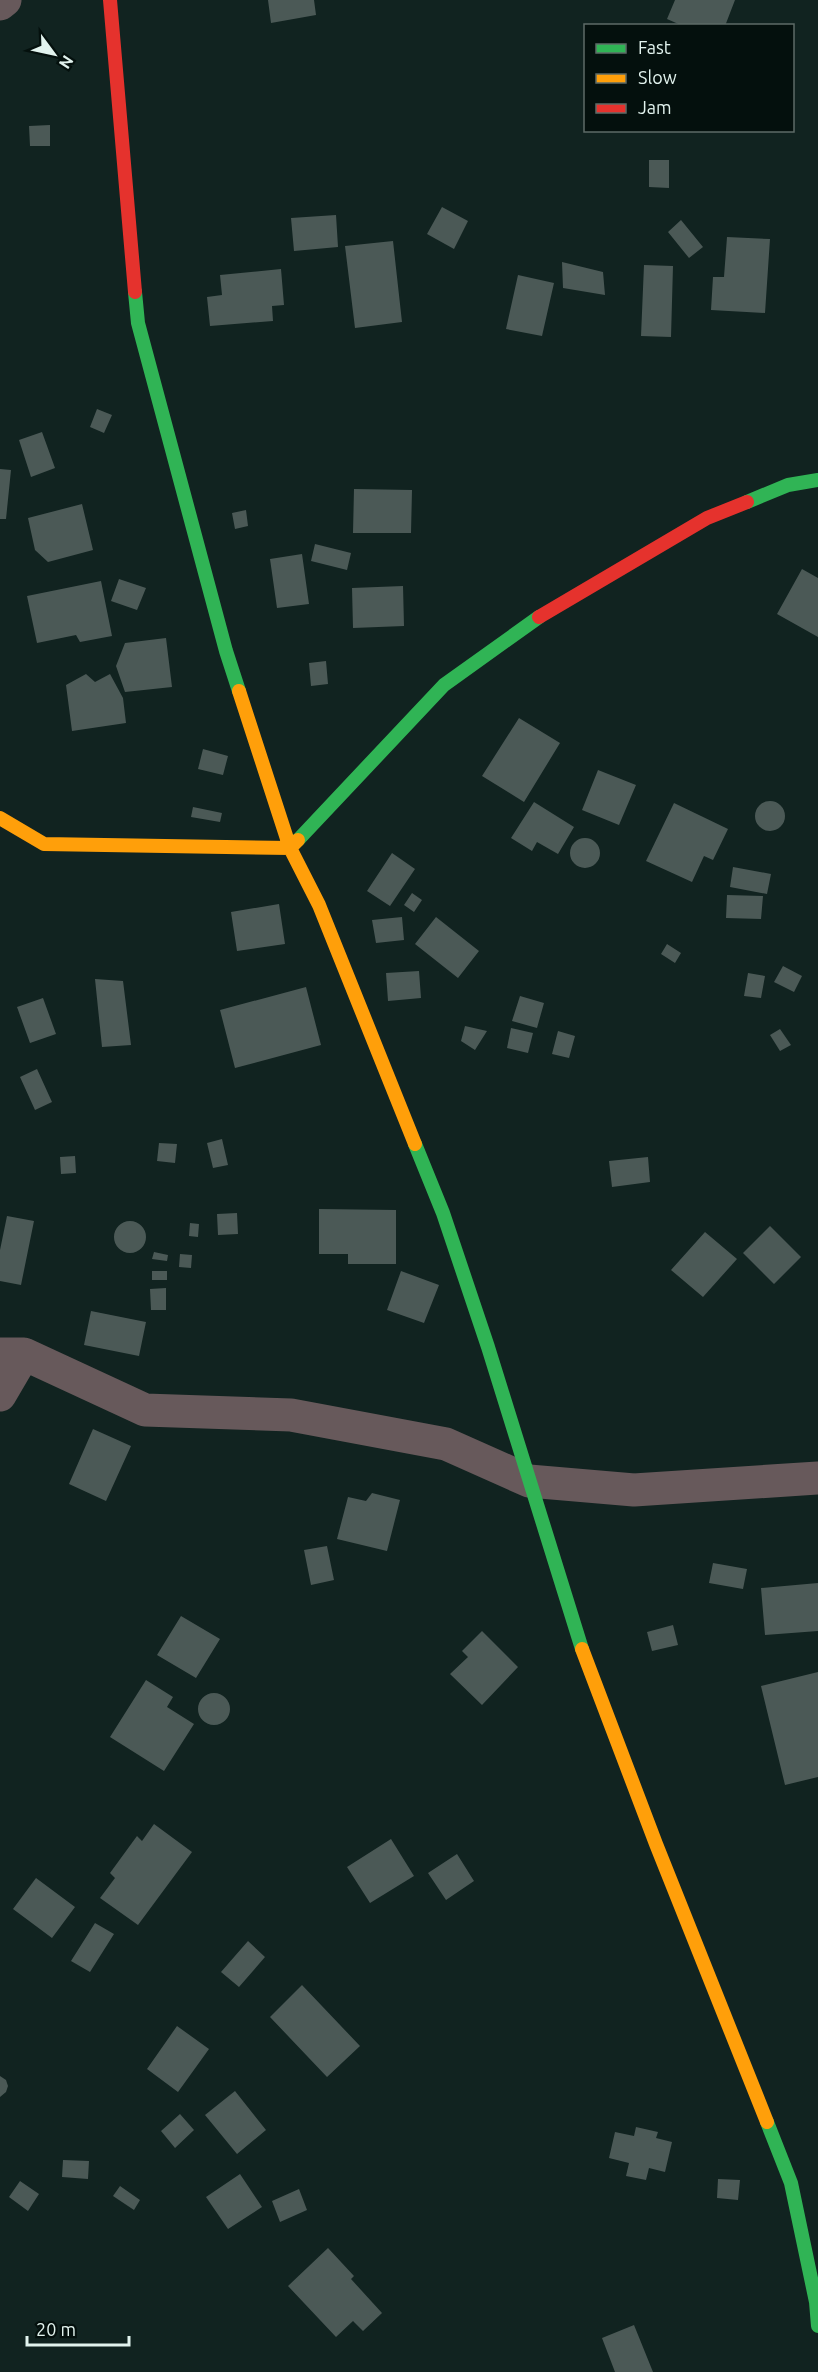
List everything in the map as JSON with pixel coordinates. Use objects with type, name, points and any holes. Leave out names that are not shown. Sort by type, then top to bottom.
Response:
[{"type":"street","points":[[0,4],[5,0]]},
{"type":"street","points":[[110,0],[128,234],[138,323],[226,651],[290,848],[319,905],[443,1213],[577,1637],[656,1844],[791,2183],[817,2303],[818,2326]]},
{"type":"street","points":[[0,818],[44,844],[290,848],[444,685],[540,617],[707,518],[788,485],[818,480]]},
{"type":"street","points":[[0,1395],[12,1354],[145,1410],[291,1415],[313,1419],[446,1444],[529,1480],[634,1490],[818,1478]]},
{"type":"building","points":[[268,0],[314,0],[316,15],[271,23]]},
{"type":"building","points":[[675,0],[735,0],[726,24],[678,24],[667,19]]},
{"type":"building","points":[[50,125],[50,146],[30,146],[29,126]]},
{"type":"building","points":[[649,160],[669,160],[669,188],[649,187]]},
{"type":"building","points":[[442,207],[468,221],[454,249],[427,234]]},
{"type":"building","points":[[336,215],[338,247],[294,251],[291,218]]},
{"type":"building","points":[[681,220],[703,247],[689,258],[668,232]]},
{"type":"building","points":[[727,237],[770,239],[765,313],[711,310],[713,277],[724,277]]},
{"type":"building","points":[[393,241],[402,322],[355,328],[345,246]]},
{"type":"building","points":[[562,262],[603,272],[605,295],[563,288]]},
{"type":"building","points":[[644,265],[673,266],[671,337],[641,336]]},
{"type":"building","points":[[281,269],[284,305],[272,306],[273,321],[210,326],[207,297],[222,295],[220,275]]},
{"type":"building","points":[[518,275],[554,283],[542,336],[506,329]]},
{"type":"building","points":[[97,409],[112,415],[104,433],[90,427]]},
{"type":"building","points":[[42,432],[55,468],[31,477],[19,440]]},
{"type":"building","points":[[0,469],[11,470],[6,519],[0,519]]},
{"type":"building","points":[[354,489],[412,490],[411,533],[353,533]]},
{"type":"building","points":[[82,504],[93,550],[48,562],[35,550],[28,518]]},
{"type":"building","points":[[246,510],[248,526],[235,529],[232,513]]},
{"type":"building","points":[[315,544],[351,553],[347,570],[311,561]]},
{"type":"building","points":[[302,554],[309,604],[277,608],[270,559]]},
{"type":"building","points":[[802,569],[818,578],[818,637],[777,614]]},
{"type":"building","points":[[119,579],[146,588],[137,610],[111,601]]},
{"type":"building","points":[[101,581],[112,636],[80,642],[76,635],[37,643],[27,596]]},
{"type":"building","points":[[403,586],[404,626],[353,628],[352,588]]},
{"type":"building","points":[[166,638],[172,687],[125,692],[116,666],[125,643]]},
{"type":"building","points":[[326,661],[328,684],[311,686],[309,663]]},
{"type":"building","points":[[86,674],[95,682],[110,674],[123,698],[126,723],[72,731],[66,685]]},
{"type":"building","points":[[519,718],[560,743],[524,802],[482,776]]},
{"type":"building","points":[[203,749],[228,756],[223,775],[198,769]]},
{"type":"building","points":[[598,770],[636,785],[619,825],[582,810]]},
{"type":"building","points":[[770,801],[776,802],[784,810],[784,822],[776,830],[770,831],[764,830],[756,822],[755,816],[756,810],[764,802]]},
{"type":"building","points":[[534,802],[574,827],[558,854],[537,842],[532,851],[511,838]]},
{"type":"building","points":[[674,803],[728,829],[713,860],[704,856],[692,882],[646,861]]},
{"type":"building","points":[[193,807],[222,813],[220,822],[191,817]]},
{"type":"building","points":[[585,838],[595,843],[600,853],[595,863],[585,868],[575,863],[570,853],[575,843]]},
{"type":"building","points":[[392,853],[415,869],[390,906],[367,891]]},
{"type":"building","points":[[733,867],[771,874],[767,894],[730,887]]},
{"type":"building","points":[[412,893],[422,900],[414,912],[404,905]]},
{"type":"building","points":[[727,895],[763,896],[761,919],[726,918]]},
{"type":"building","points":[[279,904],[285,944],[237,951],[231,912]]},
{"type":"building","points":[[402,917],[404,940],[376,943],[372,920]]},
{"type":"building","points":[[436,917],[479,951],[458,978],[415,944]]},
{"type":"building","points":[[667,944],[681,953],[675,963],[661,954]]},
{"type":"building","points":[[783,966],[802,976],[794,992],[774,982]]},
{"type":"building","points":[[419,971],[421,998],[388,1001],[386,973]]},
{"type":"building","points":[[748,973],[765,976],[761,998],[744,996]]},
{"type":"building","points":[[95,979],[123,981],[131,1045],[102,1047]]},
{"type":"building","points":[[306,987],[321,1045],[235,1068],[220,1010]]},
{"type":"building","points":[[520,996],[544,1003],[537,1028],[512,1021]]},
{"type":"building","points":[[43,998],[56,1034],[30,1043],[17,1007]]},
{"type":"building","points":[[465,1026],[487,1031],[475,1050],[461,1041]]},
{"type":"building","points":[[511,1028],[533,1033],[528,1053],[507,1048]]},
{"type":"building","points":[[780,1029],[791,1045],[780,1051],[770,1035]]},
{"type":"building","points":[[558,1031],[575,1036],[569,1058],[552,1054]]},
{"type":"building","points":[[37,1069],[52,1102],[35,1110],[20,1077]]},
{"type":"building","points":[[222,1139],[228,1165],[213,1168],[207,1143]]},
{"type":"building","points":[[159,1143],[177,1144],[175,1163],[157,1161]]},
{"type":"building","points":[[75,1156],[76,1173],[61,1174],[60,1157]]},
{"type":"building","points":[[648,1157],[650,1182],[612,1187],[609,1161]]},
{"type":"building","points":[[319,1209],[396,1210],[396,1264],[348,1264],[348,1254],[319,1254]]},
{"type":"building","points":[[237,1213],[238,1234],[218,1235],[217,1214]]},
{"type":"building","points":[[7,1216],[34,1221],[21,1285],[0,1281],[0,1250]]},
{"type":"building","points":[[130,1221],[141,1226],[146,1237],[141,1248],[130,1253],[119,1248],[114,1237],[119,1226]]},
{"type":"building","points":[[190,1223],[199,1224],[198,1237],[189,1236]]},
{"type":"building","points":[[770,1226],[801,1257],[774,1284],[743,1253]]},
{"type":"building","points":[[705,1232],[737,1259],[703,1297],[671,1270]]},
{"type":"building","points":[[154,1252],[168,1255],[167,1261],[152,1259]]},
{"type":"building","points":[[180,1254],[192,1255],[191,1268],[179,1267]]},
{"type":"building","points":[[152,1271],[167,1271],[167,1280],[152,1280]]},
{"type":"building","points":[[401,1271],[439,1285],[424,1323],[387,1310]]},
{"type":"building","points":[[166,1288],[166,1310],[151,1310],[150,1289]]},
{"type":"building","points":[[91,1311],[146,1322],[139,1356],[84,1345]]},
{"type":"building","points":[[93,1429],[131,1446],[106,1501],[69,1484]]},
{"type":"building","points":[[372,1493],[400,1500],[387,1551],[337,1539],[348,1497],[366,1501]]},
{"type":"building","points":[[327,1546],[334,1580],[311,1585],[304,1550]]},
{"type":"building","points":[[713,1563],[747,1569],[743,1589],[709,1583]]},
{"type":"building","points":[[818,1583],[818,1631],[765,1635],[761,1588]]},
{"type":"building","points":[[181,1616],[220,1639],[196,1678],[157,1655]]},
{"type":"building","points":[[673,1625],[678,1645],[652,1651],[647,1632]]},
{"type":"building","points":[[482,1631],[518,1667],[482,1705],[450,1674],[468,1657],[462,1651]]},
{"type":"building","points":[[818,1672],[818,1777],[785,1785],[761,1686]]},
{"type":"building","points":[[146,1680],[173,1697],[167,1707],[194,1724],[164,1771],[110,1737]]},
{"type":"building","points":[[214,1693],[225,1698],[230,1709],[225,1720],[214,1725],[203,1720],[198,1709],[203,1698]]},
{"type":"building","points":[[154,1824],[192,1852],[138,1925],[100,1898],[115,1878],[110,1873],[137,1836],[142,1841]]},
{"type":"building","points":[[391,1839],[414,1876],[370,1903],[347,1867]]},
{"type":"building","points":[[457,1854],[474,1881],[446,1900],[428,1873]]},
{"type":"building","points":[[36,1878],[75,1907],[52,1938],[13,1909]]},
{"type":"building","points":[[95,1923],[114,1934],[90,1972],[71,1961]]},
{"type":"building","points":[[248,1941],[265,1957],[239,1987],[221,1972]]},
{"type":"building","points":[[302,1985],[360,2046],[327,2077],[270,2017]]},
{"type":"building","points":[[177,2026],[209,2049],[178,2092],[147,2069]]},
{"type":"building","points":[[0,2076],[6,2080],[8,2086],[6,2092],[0,2097]]},
{"type":"building","points":[[235,2091],[266,2130],[237,2154],[205,2115]]},
{"type":"building","points":[[180,2114],[194,2130],[175,2148],[161,2131]]},
{"type":"building","points":[[636,2127],[658,2132],[656,2138],[672,2142],[665,2172],[649,2168],[646,2180],[626,2176],[629,2163],[609,2158],[615,2132],[634,2136]]},
{"type":"building","points":[[63,2160],[89,2161],[88,2179],[62,2177]]},
{"type":"building","points":[[240,2174],[262,2207],[228,2229],[206,2197]]},
{"type":"building","points":[[718,2179],[740,2180],[738,2200],[717,2198]]},
{"type":"building","points":[[20,2181],[39,2194],[28,2211],[9,2197]]},
{"type":"building","points":[[120,2186],[140,2200],[134,2210],[113,2196]]},
{"type":"building","points":[[299,2189],[307,2210],[280,2222],[272,2201]]},
{"type":"building","points":[[328,2248],[354,2276],[351,2279],[382,2313],[363,2331],[353,2321],[336,2337],[288,2286]]},
{"type":"building","points":[[634,2325],[653,2372],[615,2372],[602,2338]]},
{"type":"traffic: fast","points":[[135,292],[138,323],[226,651],[239,691]]},
{"type":"traffic: fast","points":[[747,502],[788,485],[818,480]]},
{"type":"traffic: fast","points":[[298,840],[444,685],[539,617]]},
{"type":"traffic: fast","points":[[415,1144],[443,1213],[488,1347],[582,1649]]},
{"type":"traffic: fast","points":[[767,2122],[791,2183],[816,2302],[818,2326]]},
{"type":"traffic: slow","points":[[239,691],[290,848],[319,905],[415,1144]]},
{"type":"traffic: slow","points":[[0,818],[44,844],[290,848],[298,840]]},
{"type":"traffic: slow","points":[[582,1649],[656,1844],[767,2122]]},
{"type":"traffic: jam","points":[[110,0],[135,292]]},
{"type":"traffic: jam","points":[[539,617],[707,518],[747,502]]}]
